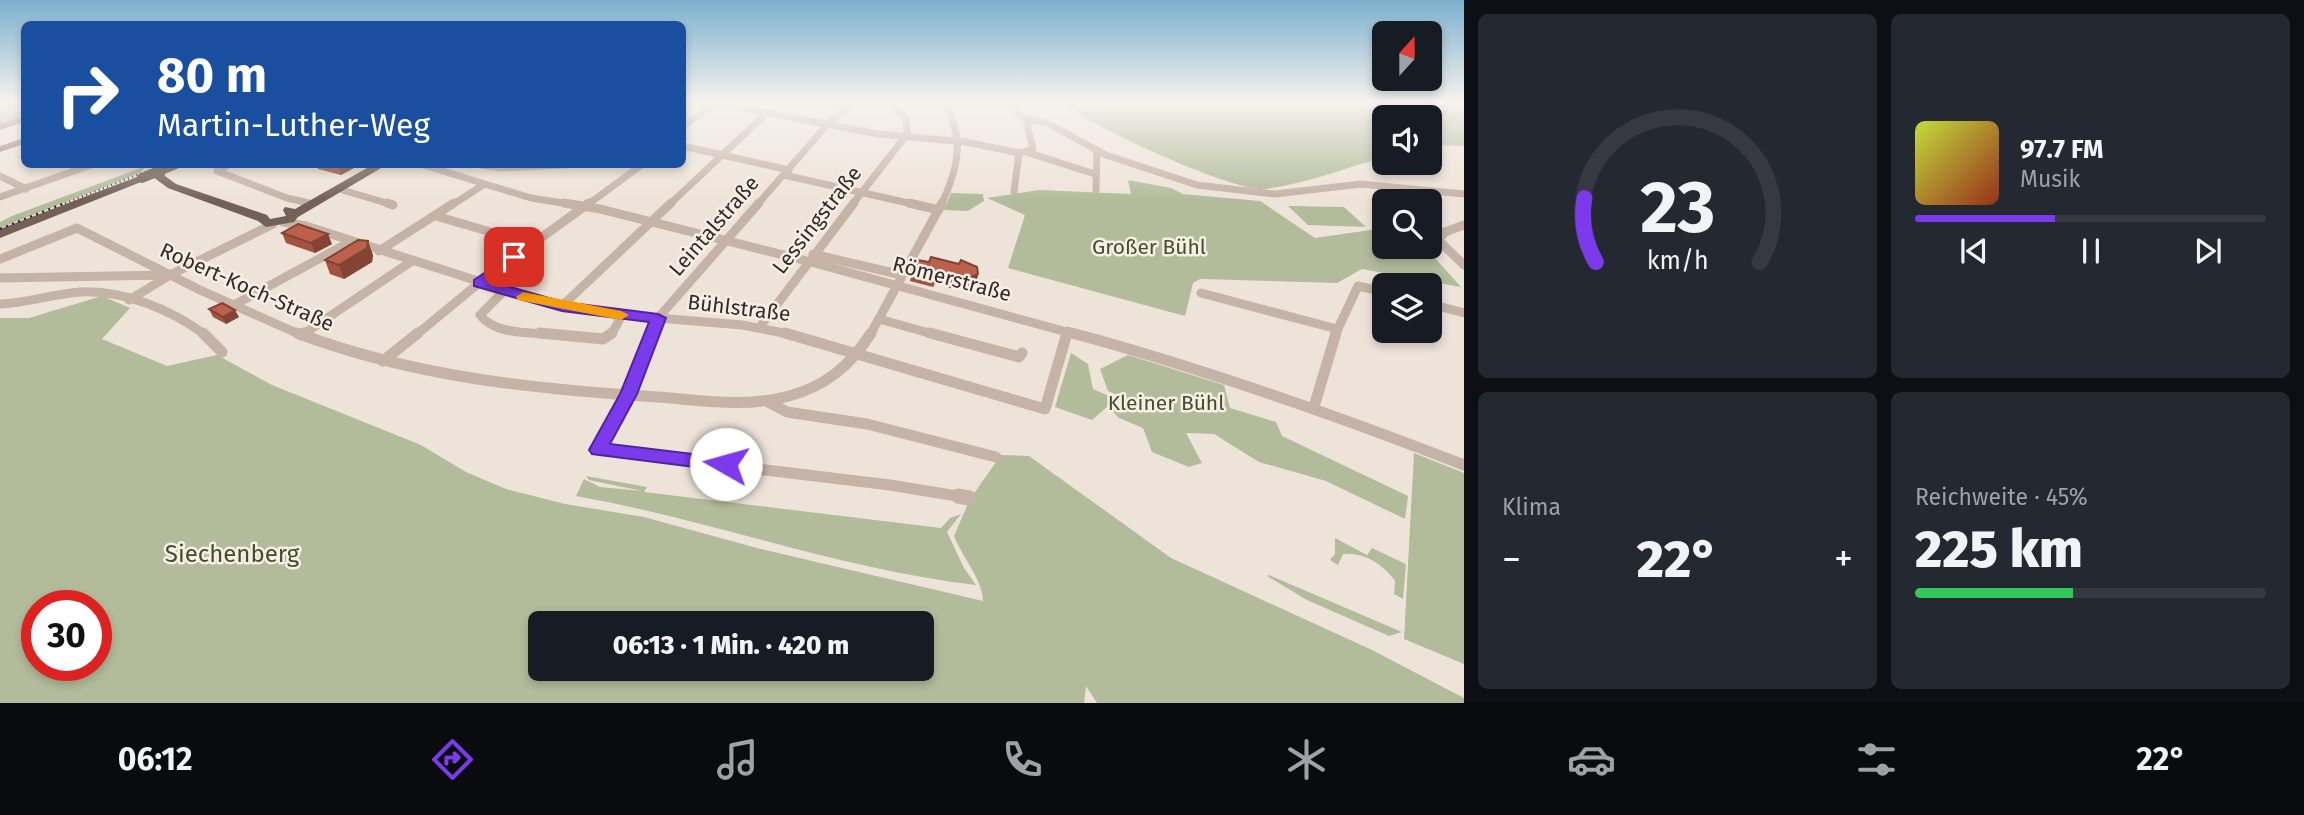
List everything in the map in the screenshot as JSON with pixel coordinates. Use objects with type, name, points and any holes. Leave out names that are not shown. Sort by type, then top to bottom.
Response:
[{"type":"main road","points":[[0,149],[21,142]]},
{"type":"main road","points":[[158,168],[159,177],[172,186],[287,213],[376,168]]},
{"type":"main road","points":[[0,234],[165,168]]},
{"type":"main road","points":[[174,168],[173,175],[180,181],[287,213]]},
{"type":"street","points":[[562,306],[654,223],[745,134]]},
{"type":"street","name":"Leintalstraße","points":[[820,134],[728,242],[658,318],[628,394],[598,450],[890,485],[969,498]]},
{"type":"street","points":[[885,134],[957,141],[1029,153],[1096,174]]},
{"type":"street","points":[[957,134],[957,141]]},
{"type":"street","points":[[1029,153],[1034,146],[1030,134]]},
{"type":"street","points":[[1066,134],[1097,150],[1170,178],[1241,192],[1301,193],[1361,184],[1443,189],[1464,194]]},
{"type":"street","name":"Lessingstraße","points":[[759,328],[810,257],[906,137]]},
{"type":"street","name":"Robert-Koch-Straße","points":[[0,259],[77,228],[300,335],[383,361],[457,377],[545,388],[738,403],[768,402],[828,379],[858,351],[879,319],[939,210],[953,178],[957,141]]},
{"type":"street","points":[[686,147],[939,210]]},
{"type":"street","points":[[1096,190],[1097,150]]},
{"type":"street","points":[[1014,191],[1020,168],[1019,153]]},
{"type":"street","points":[[0,197],[20,186],[81,168]]},
{"type":"street","name":"Bühlstraße","points":[[223,168],[217,171],[306,226],[504,291],[562,306],[622,315],[759,328],[858,351],[1045,409],[1068,331]]},
{"type":"street","name":"Römerstraße","points":[[432,168],[531,198],[587,206],[728,242],[810,257],[900,280],[1183,363],[1314,407],[1464,465]]},
{"type":"street","points":[[383,361],[479,283],[638,168]]},
{"type":"street","points":[[0,176],[20,186]]},
{"type":"street","points":[[379,251],[482,185]]},
{"type":"street","points":[[338,189],[393,205]]},
{"type":"street","points":[[129,300],[287,213]]},
{"type":"street","points":[[436,216],[532,244]]},
{"type":"street","points":[[1464,225],[1445,232],[1438,240],[1451,256],[1464,265]]},
{"type":"street","points":[[234,305],[350,242]]},
{"type":"street","points":[[300,335],[412,261]]},
{"type":"street","points":[[0,278],[172,274]]},
{"type":"street","points":[[1314,407],[1338,329],[1359,286],[1372,289]]},
{"type":"street","points":[[504,291],[480,315],[487,324],[501,330],[603,339],[610,336],[622,315]]},
{"type":"street","points":[[0,304],[34,302],[83,292],[113,294],[185,321],[205,334],[222,352]]},
{"type":"street","points":[[1201,293],[1338,329]]},
{"type":"street","points":[[1442,307],[1463,313]]},
{"type":"street","points":[[879,319],[1019,357],[1022,353]]},
{"type":"street","points":[[768,402],[788,412],[867,425],[996,457]]},
{"type":"green space","points":[[1116,134],[1372,134],[1372,161],[1310,180],[1265,189],[1224,180]]},
{"type":"green space","points":[[1442,134],[1464,134],[1464,146],[1442,145]]},
{"type":"green space","points":[[144,168],[140,173],[0,228],[0,222]]},
{"type":"green space","name":"Großer Bühl","points":[[1128,180],[1171,188],[1183,194],[1260,201],[1315,238],[1372,230],[1372,259],[1436,259],[1461,287],[1442,284],[1442,273],[1384,273],[1362,269],[1337,283],[1200,279],[1193,283],[1185,316],[1008,268],[1025,215],[987,198],[1039,190],[1131,194]]},
{"type":"green space","points":[[951,193],[983,194],[984,201],[968,211],[944,210]]},
{"type":"green space","points":[[1288,206],[1344,207],[1366,227],[1308,225]]},
{"type":"green space","name":"Siechenberg","points":[[102,296],[130,308],[102,339],[167,366],[217,355],[272,385],[421,445],[466,472],[506,489],[565,504],[644,517],[757,548],[983,601],[980,585],[954,536],[970,499],[1001,455],[1029,456],[1171,558],[1372,650],[1464,698],[1464,703],[1097,703],[1086,686],[1084,703],[0,703],[0,318],[29,318]]},
{"type":"green space","points":[[1071,353],[1088,364],[1093,389],[1116,399],[1092,420],[1055,407]]},
{"type":"green space","name":"Kleiner Bühl","points":[[1128,355],[1224,385],[1230,408],[1276,422],[1282,436],[1408,496],[1405,519],[1326,481],[1259,462],[1214,434],[1186,433],[1202,463],[1189,467],[1152,452],[1143,428],[1119,418],[1111,410],[1130,401],[1108,391],[1100,369]]},
{"type":"green space","points":[[1414,453],[1464,473],[1464,664],[1404,639]]},
{"type":"green space","points":[[586,476],[647,487],[644,492],[941,528],[950,518],[961,514],[947,532],[964,568],[976,585],[875,568],[576,496],[584,479],[600,487],[642,491],[589,480]]},
{"type":"green space","points":[[1335,538],[1367,555],[1372,548],[1406,564],[1403,599],[1394,594],[1395,581],[1372,560],[1343,554],[1338,565],[1330,560],[1335,554]]},
{"type":"green space","points":[[1267,576],[1402,632],[1389,636],[1307,600]]},
{"type":"building","points":[[298,224],[328,234],[311,243],[282,233]]},
{"type":"building","points":[[358,240],[368,241],[367,248],[339,265],[325,260]]},
{"type":"building","points":[[931,257],[959,264],[961,260],[977,267],[978,274],[969,278],[961,275],[952,278],[938,271],[935,276],[912,271],[918,260],[929,262]]},
{"type":"building","points":[[222,303],[235,310],[223,317],[209,309]]},
{"type":"railway","points":[[61,205],[155,168]]},
{"type":"railway","points":[[0,229],[65,203]]},
{"type":"slow traffic","points":[[523,297],[575,309],[621,315]]},
{"type":"route","points":[[514,257],[479,283],[562,306],[658,318],[628,394],[598,450],[726,464]]}]
